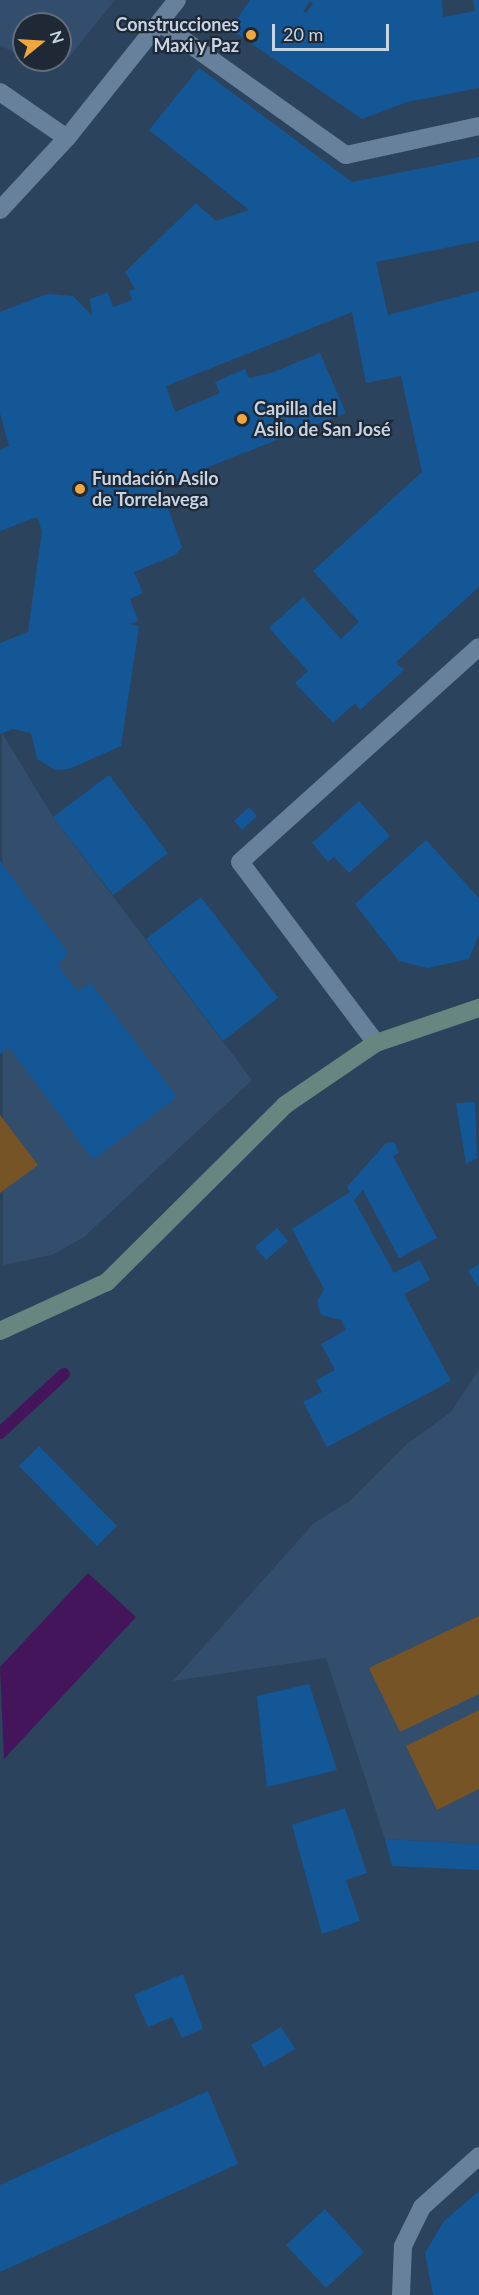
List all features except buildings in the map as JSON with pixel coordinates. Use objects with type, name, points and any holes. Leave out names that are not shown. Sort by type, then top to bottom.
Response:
[{"type":"main road","points":[[4,1325],[106,1282],[285,1105],[376,1043],[479,1008]]},
{"type":"street","points":[[0,210],[67,138],[177,0]]},
{"type":"street","points":[[160,22],[346,155],[479,126]]},
{"type":"street","points":[[0,92],[67,138]]},
{"type":"street","points":[[376,1043],[240,862],[479,647]]},
{"type":"street","points":[[400,2295],[403,2246],[422,2207],[479,2156]]},
{"type":"shaded area","points":[[0,0],[115,0],[72,53],[72,12],[12,12],[12,52],[0,45]]},
{"type":"shaded area","points":[[2,733],[53,817],[252,1080],[84,1237],[52,1255],[3,1265]]},
{"type":"shaded area","points":[[0,1115],[38,1165],[0,1193]]},
{"type":"shaded area","points":[[479,1369],[479,1844],[385,1839],[326,1658],[173,1681],[314,1523],[350,1501],[407,1444],[451,1412]]},
{"type":"shaded area","points":[[88,1573],[136,1617],[4,1759],[0,1667]]},
{"type":"shaded area","points":[[479,1616],[479,1694],[400,1732],[369,1668]]},
{"type":"shaded area","points":[[479,1710],[479,1789],[437,1810],[406,1746]]},
{"type":"waterway","points":[[0,1433],[64,1374]]},
{"type":"place","name":"Construcciones Maxi y Paz","points":[[251,35]]},
{"type":"place","name":"Capilla del Asilo de San José","points":[[242,419]]},
{"type":"place","name":"Fundación Asilo de Torrelavega","points":[[80,489]]}]
